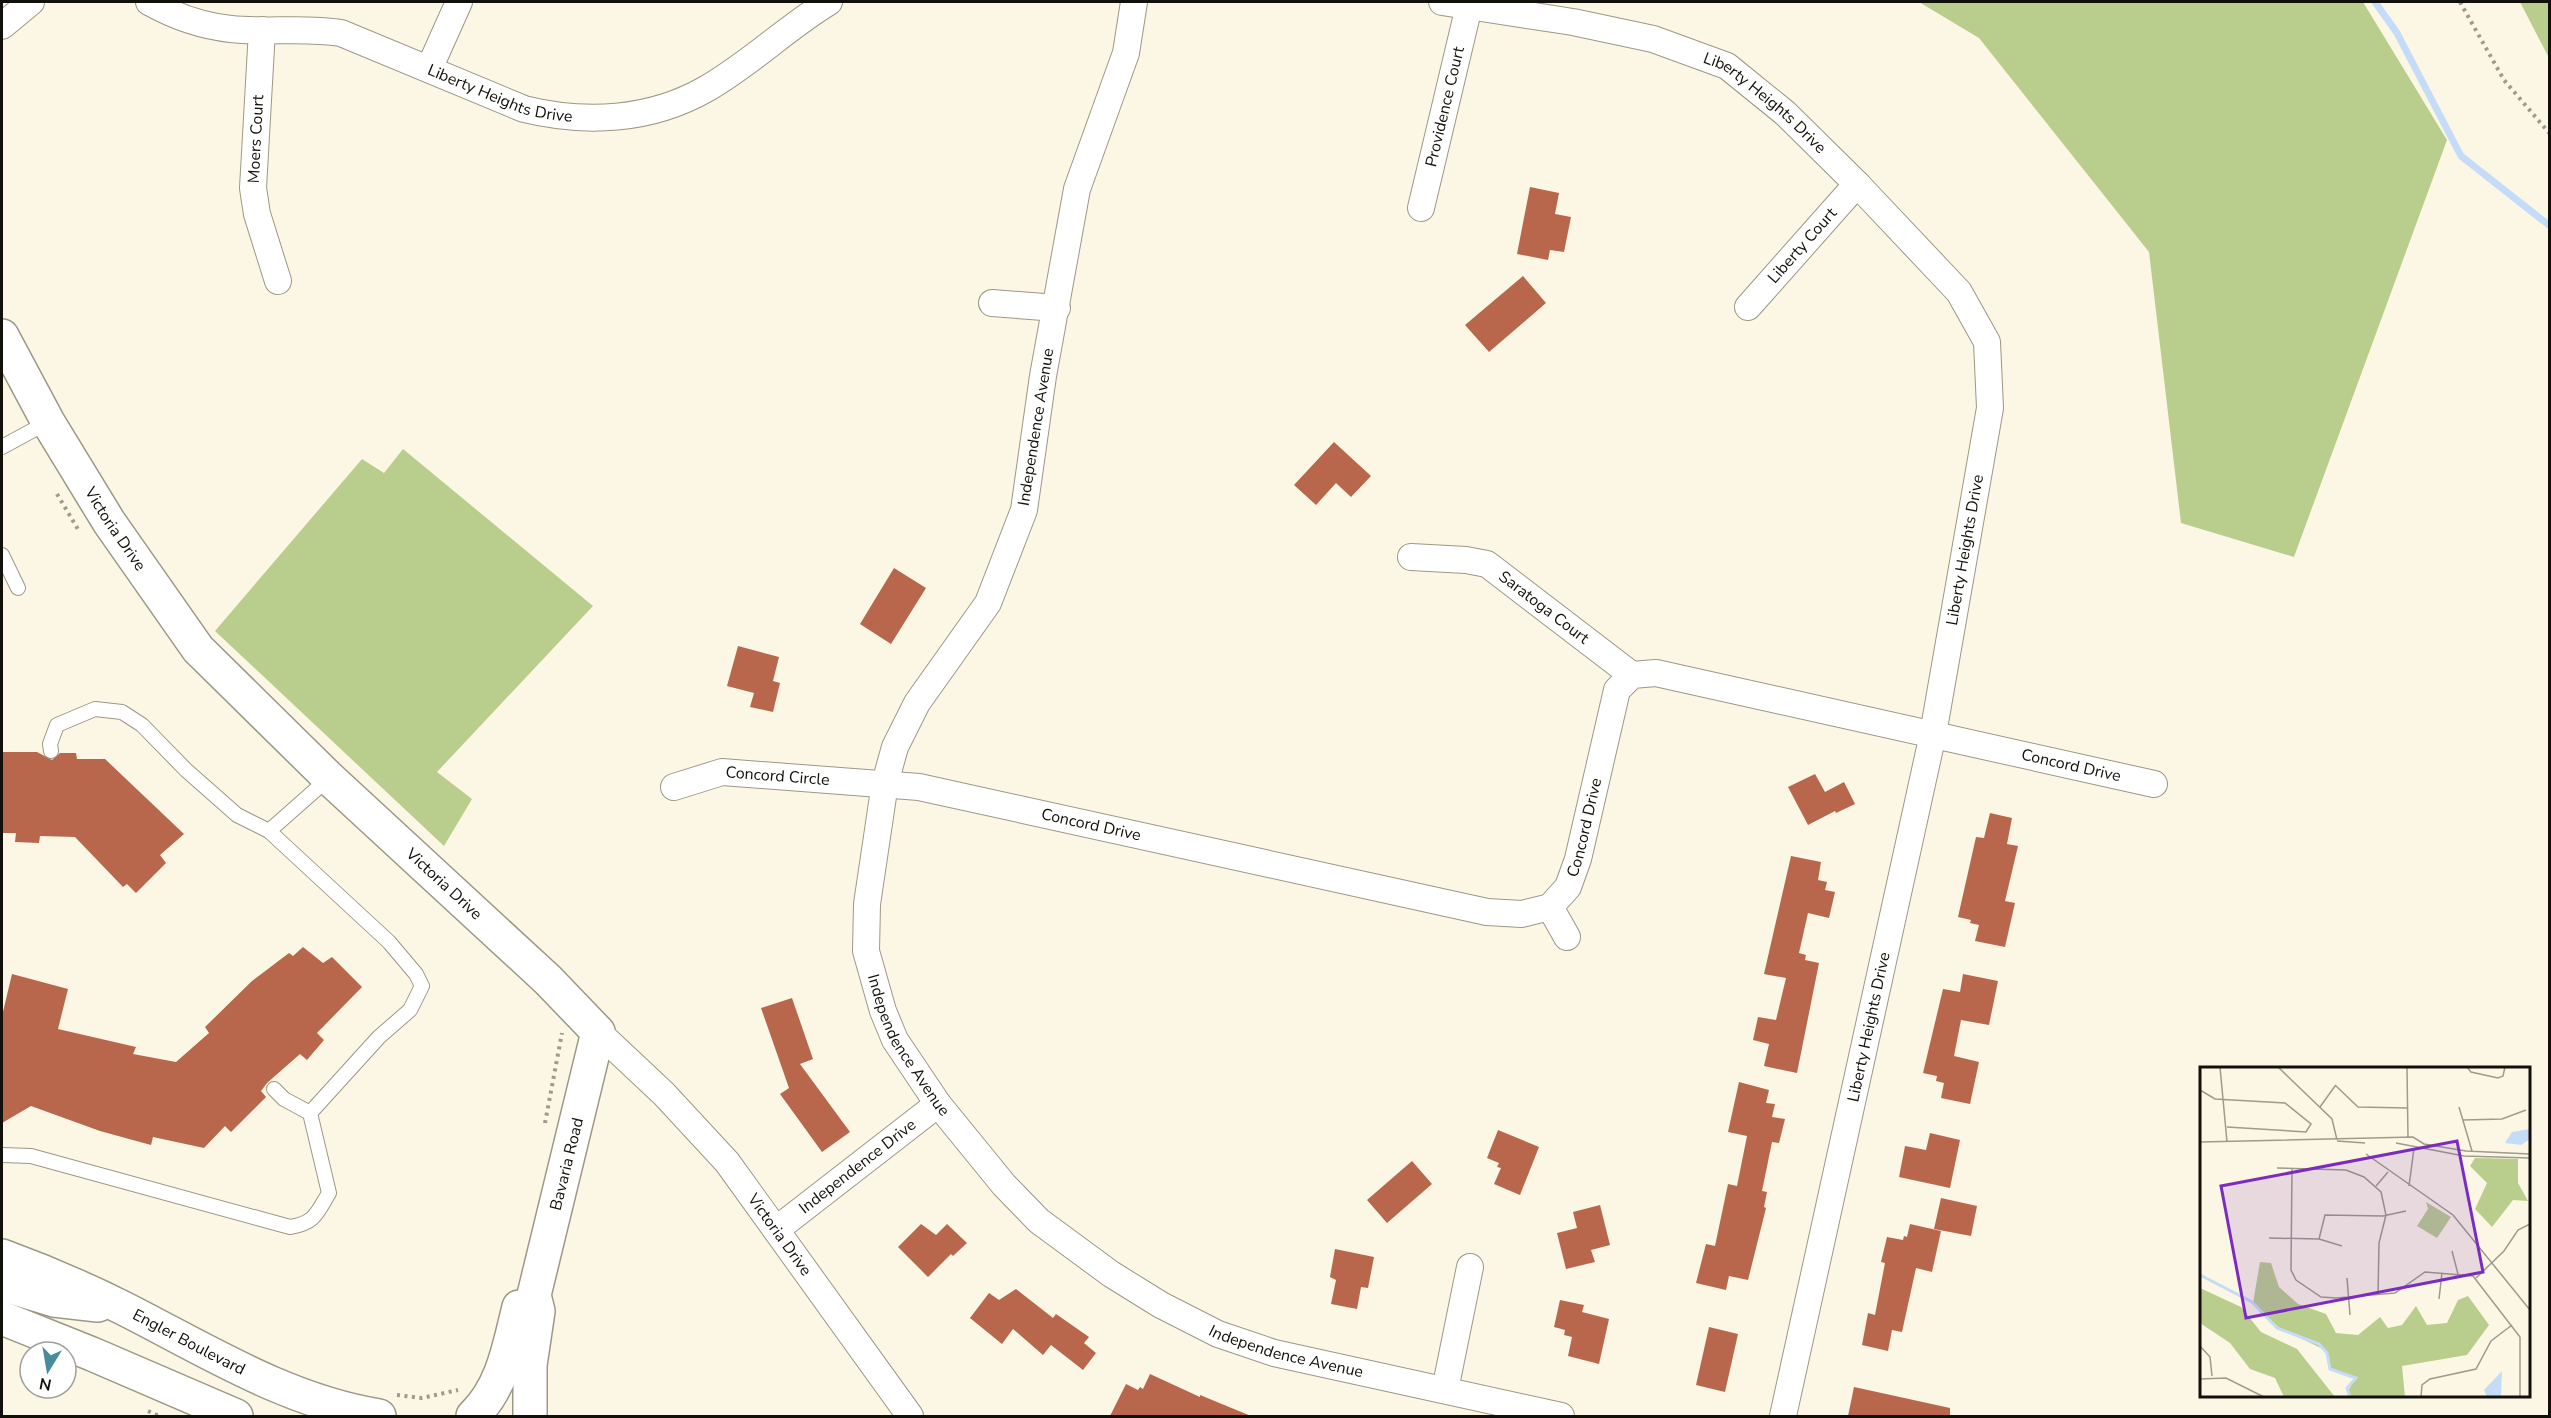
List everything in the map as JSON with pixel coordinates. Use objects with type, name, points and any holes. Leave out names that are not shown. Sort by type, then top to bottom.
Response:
[{"type":"street","points":[[2,26],[32,2]]},
{"type":"street","name":"Liberty Heights Drive","points":[[149,2],[197,23],[232,29],[318,29],[341,33],[514,105],[554,116],[593,119],[634,115],[675,104],[707,89],[802,18],[829,2]]},
{"type":"street","points":[[429,69],[459,2]]},
{"type":"street","name":"Independence Avenue","points":[[1134,2],[1126,53],[1077,189],[1043,376],[1024,510],[988,603],[917,703],[895,747],[885,783],[867,904],[866,951],[883,1011],[895,1040],[938,1104],[1004,1185],[1039,1221],[1111,1274],[1161,1305],[1218,1334],[1274,1353],[1561,1416]]},
{"type":"street","name":"Liberty Heights Drive","points":[[1442,2],[1470,4],[1573,21],[1653,39],[1727,66],[1785,113],[1857,184],[1959,292],[1987,342],[1990,408],[1933,734],[1783,1416]]},
{"type":"street","name":"Providence Court","points":[[1421,208],[1470,4]]},
{"type":"street","name":"Moers Court","points":[[262,30],[253,188],[257,214],[278,281]]},
{"type":"street","name":"Liberty Court","points":[[1748,307],[1857,184]]},
{"type":"street","points":[[992,303],[1057,308]]},
{"type":"street","name":"Victoria Drive","points":[[2,336],[48,422],[109,522],[198,649],[329,778],[548,980],[598,1032],[664,1094],[727,1162],[910,1416]]},
{"type":"street","name":"Saratoga Court","points":[[1412,557],[1466,560],[1487,564],[1632,675]]},
{"type":"street","name":"Concord Drive","points":[[885,783],[919,787],[1487,912],[1522,915],[1550,907],[1568,887],[1578,859],[1617,690],[1632,675],[1656,673],[2154,784]]},
{"type":"street","name":"Concord Circle","points":[[674,787],[722,772],[885,783]]},
{"type":"street","points":[[1550,907],[1567,937]]},
{"type":"street","name":"Bavaria Road","points":[[530,1416],[530,1365],[538,1311],[534,1295],[598,1032]]},
{"type":"street","name":"Independence Drive","points":[[777,1229],[938,1104]]},
{"type":"street","name":"Engler Boulevard","points":[[2,1256],[62,1278],[269,1384],[360,1413],[386,1405]]},
{"type":"street","points":[[1445,1390],[1470,1267]]},
{"type":"street","points":[[2,1284],[54,1300],[124,1308]]},
{"type":"street","name":"Bavaria Road","points":[[468,1402],[496,1388],[507,1358],[519,1305],[534,1295]]},
{"type":"street","points":[[2,1318],[236,1416]]},
{"type":"lane","points":[[2,447],[48,422]]},
{"type":"lane","points":[[2,555],[18,588]]},
{"type":"lane","points":[[51,751],[50,744],[57,725],[95,709],[122,712],[142,725],[186,770],[237,815],[269,831],[389,942],[416,974],[422,986],[410,1010],[379,1037],[310,1113]]},
{"type":"lane","points":[[269,831],[329,778]]},
{"type":"lane","points":[[2,1155],[31,1156],[290,1227],[305,1225],[315,1217],[329,1192],[310,1113],[284,1099],[274,1089]]},
{"type":"path","points":[[2460,2],[2504,80],[2550,134]]},
{"type":"path","points":[[51,485],[80,532]]},
{"type":"path","points":[[544,1125],[563,1028]]},
{"type":"path","points":[[386,1405],[454,1392],[468,1402]]},
{"type":"green space","points":[[1919,2],[2363,2],[2447,140],[2294,557],[2181,523],[2149,252],[1979,38]]},
{"type":"green space","points":[[2520,2],[2549,2],[2549,58]]},
{"type":"green space","points":[[403,449],[593,606],[437,772],[472,799],[444,846],[215,631],[362,459],[384,473]]},
{"type":"building","points":[[1530,187],[1559,193],[1555,214],[1571,217],[1564,252],[1550,250],[1548,260],[1517,254]]},
{"type":"building","points":[[1523,276],[1546,303],[1489,352],[1465,325]]},
{"type":"building","points":[[1334,442],[1371,476],[1351,497],[1336,483],[1316,505],[1294,485]]},
{"type":"building","points":[[894,568],[926,588],[891,644],[860,624]]},
{"type":"building","points":[[738,646],[779,657],[773,681],[780,683],[773,712],[750,707],[754,693],[727,686]]},
{"type":"building","points":[[2,752],[37,752],[52,760],[60,753],[76,753],[77,759],[105,759],[184,834],[160,855],[166,863],[136,893],[127,884],[123,887],[75,837],[40,836],[39,843],[15,842],[16,833],[2,833]]},
{"type":"building","points":[[1815,774],[1825,792],[1844,782],[1855,804],[1808,825],[1788,787]]},
{"type":"building","points":[[1990,813],[2012,818],[2007,844],[2018,846],[2005,901],[2015,903],[2005,947],[1975,941],[1979,925],[1970,923],[1971,920],[1958,917],[1976,837],[1984,838]]},
{"type":"building","points":[[1791,856],[1821,862],[1818,880],[1827,882],[1825,890],[1835,892],[1829,918],[1808,913],[1799,953],[1806,955],[1805,960],[1819,963],[1797,1073],[1764,1066],[1769,1044],[1753,1040],[1758,1017],[1776,1020],[1786,978],[1764,974]]},
{"type":"building","points":[[303,947],[323,963],[332,957],[362,987],[317,1033],[324,1040],[307,1060],[300,1054],[267,1083],[261,1091],[266,1097],[231,1132],[225,1126],[204,1148],[153,1137],[151,1145],[100,1131],[31,1106],[2,1123],[2,1016],[12,974],[68,989],[58,1029],[136,1047],[133,1054],[176,1062],[209,1033],[205,1027],[252,981],[289,953],[293,956]]},
{"type":"building","points":[[1963,974],[1998,981],[1989,1025],[1961,1020],[1954,1056],[1979,1062],[1970,1104],[1941,1098],[1944,1083],[1936,1081],[1937,1076],[1923,1073],[1943,989],[1960,992]]},
{"type":"building","points":[[792,998],[813,1059],[800,1064],[850,1132],[822,1152],[780,1094],[789,1088],[761,1008]]},
{"type":"building","points":[[1739,1082],[1769,1090],[1766,1103],[1775,1104],[1772,1117],[1785,1119],[1779,1143],[1772,1142],[1762,1191],[1767,1192],[1764,1207],[1766,1208],[1748,1280],[1729,1276],[1726,1290],[1696,1283],[1706,1244],[1715,1246],[1728,1184],[1737,1186],[1747,1136],[1728,1132]]},
{"type":"building","points":[[1498,1130],[1539,1147],[1520,1195],[1494,1184],[1501,1168],[1497,1167],[1499,1163],[1487,1158]]},
{"type":"building","points":[[1930,1133],[1960,1140],[1950,1188],[1899,1177],[1905,1146],[1926,1150]]},
{"type":"building","points":[[1412,1161],[1432,1184],[1387,1223],[1367,1200]]},
{"type":"building","points":[[1941,1198],[1977,1206],[1971,1236],[1934,1229]]},
{"type":"building","points":[[1600,1205],[1610,1245],[1591,1250],[1595,1262],[1566,1269],[1557,1233],[1577,1228],[1573,1212]]},
{"type":"building","points":[[921,1224],[936,1235],[947,1224],[967,1243],[953,1256],[951,1254],[928,1277],[898,1247]]},
{"type":"building","points":[[1910,1224],[1941,1231],[1932,1272],[1916,1268],[1902,1332],[1892,1330],[1888,1351],[1862,1345],[1868,1313],[1875,1315],[1885,1263],[1881,1262],[1887,1237],[1903,1240],[1904,1236],[1907,1237]]},
{"type":"building","points":[[1335,1249],[1374,1257],[1368,1288],[1361,1287],[1357,1309],[1331,1304],[1336,1280],[1330,1277]]},
{"type":"building","points":[[1016,1289],[1053,1318],[1056,1314],[1089,1337],[1084,1343],[1096,1353],[1083,1370],[1051,1345],[1043,1355],[1013,1329],[1002,1344],[970,1318],[989,1293],[999,1300]]},
{"type":"building","points":[[1560,1300],[1584,1305],[1582,1312],[1609,1319],[1599,1364],[1568,1356],[1572,1337],[1564,1335],[1565,1330],[1554,1327]]},
{"type":"building","points":[[1709,1327],[1738,1334],[1725,1392],[1696,1385]]},
{"type":"building","points":[[1150,1374],[1200,1397],[1200,1395],[1251,1416],[1110,1416],[1126,1384],[1138,1390],[1140,1387],[1143,1389]]},
{"type":"building","points":[[1854,1387],[1950,1408],[1950,1416],[1848,1416]]},
{"type":"waterway","points":[[2375,2],[2397,33],[2461,156],[2550,226]]}]
